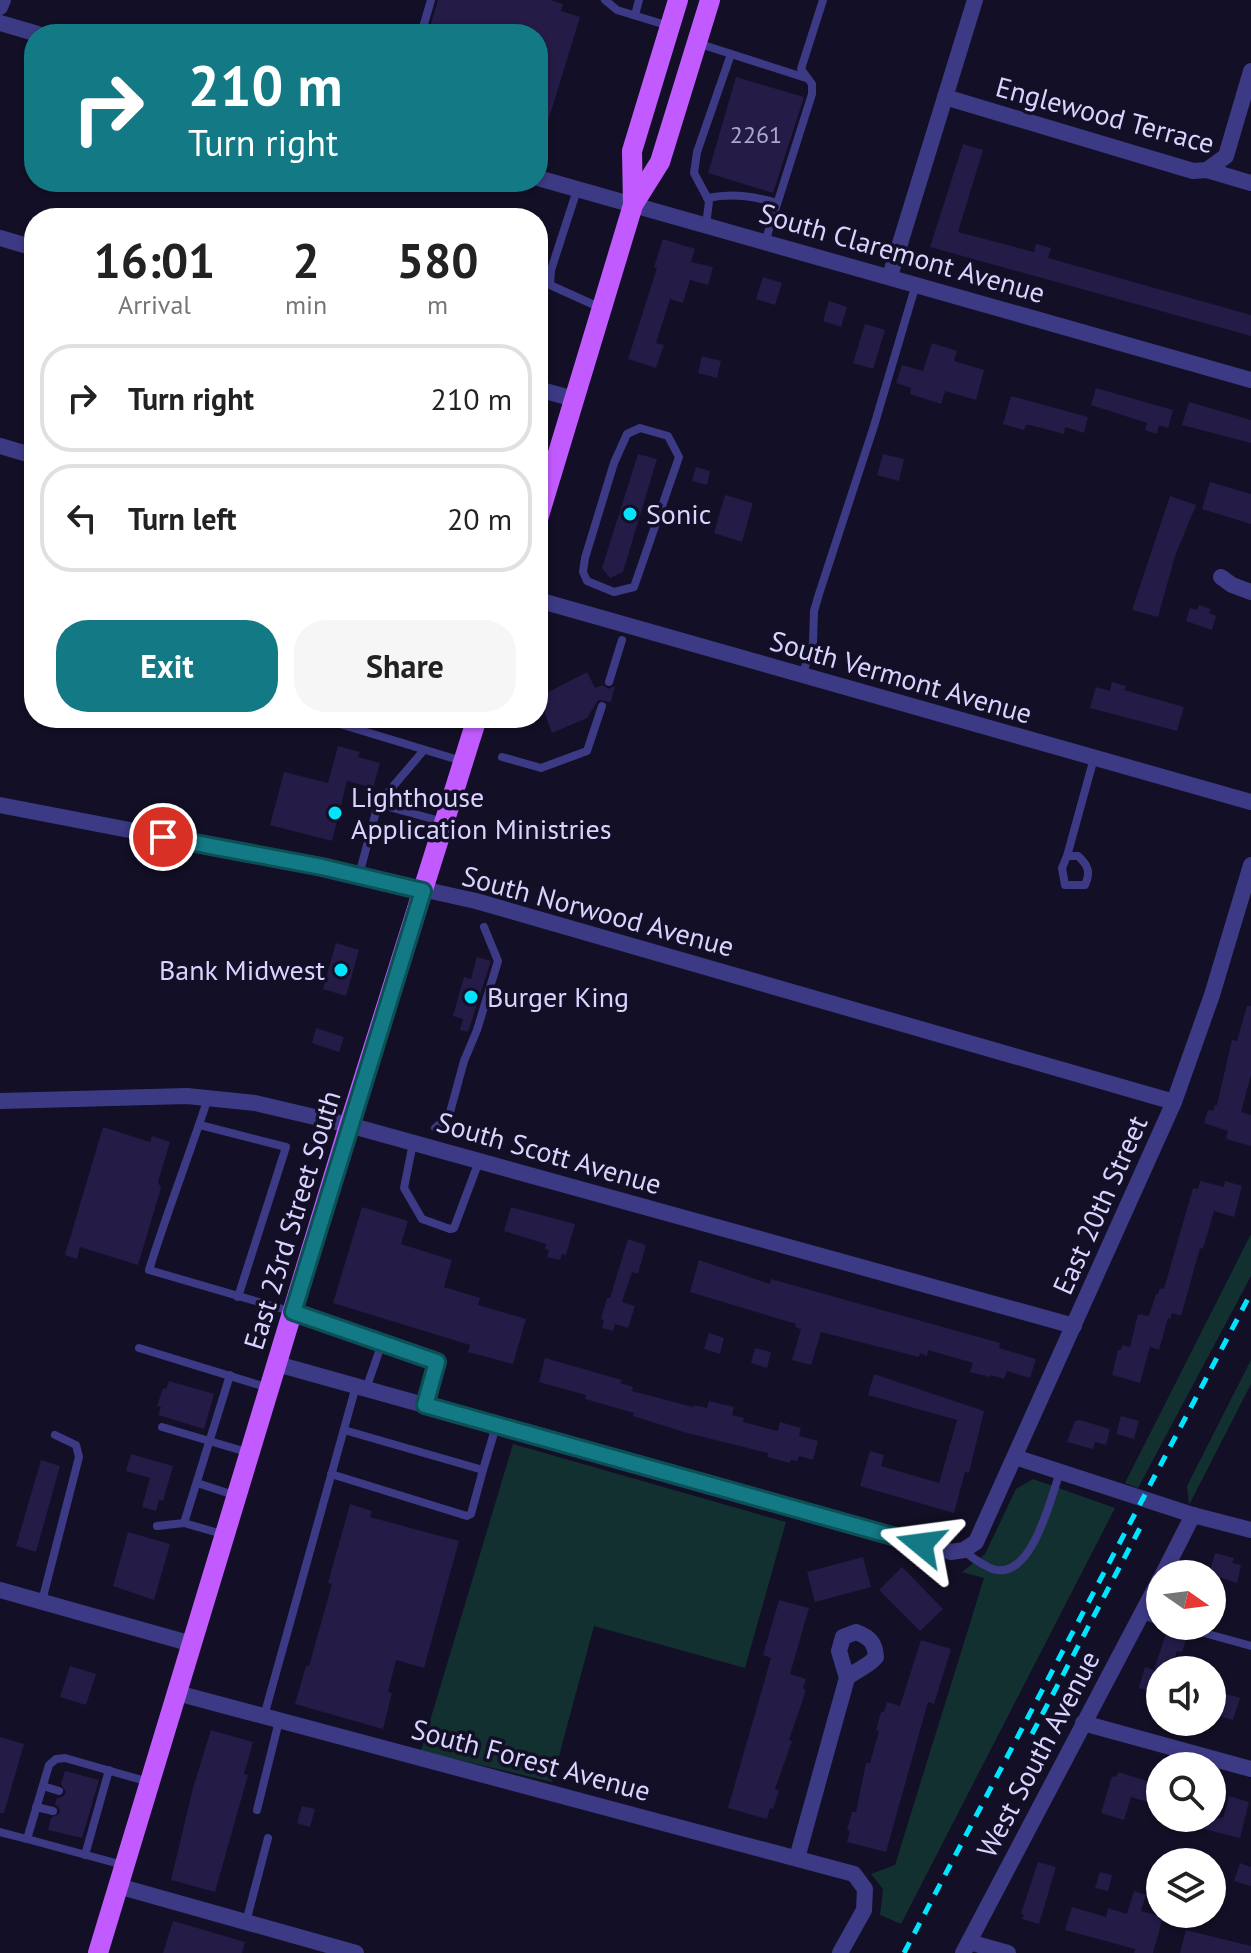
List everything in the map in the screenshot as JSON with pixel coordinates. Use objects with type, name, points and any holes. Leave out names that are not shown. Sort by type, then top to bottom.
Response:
[{"type":"main road","points":[[633,205],[632,151],[678,0]]},
{"type":"main road","points":[[548,486],[633,205],[660,162],[710,0]]},
{"type":"main road","name":"East 23rd Street South","points":[[98,1953],[349,1125],[474,728]]},
{"type":"street","points":[[0,7],[3,0]]},
{"type":"street","points":[[890,276],[975,0]]},
{"type":"street","points":[[0,23],[24,30]]},
{"type":"street","points":[[1207,170],[1226,156],[1251,71]]},
{"type":"street","name":"Englewood Terrace","points":[[945,97],[1193,171],[1207,170],[1251,183]]},
{"type":"street","name":"South Claremont Avenue","points":[[548,181],[1251,380]]},
{"type":"street","points":[[0,238],[24,245]]},
{"type":"street","points":[[548,392],[574,399]]},
{"type":"street","points":[[0,446],[24,453]]},
{"type":"street","points":[[1221,577],[1251,592]]},
{"type":"street","name":"South Vermont Avenue","points":[[548,603],[1251,802]]},
{"type":"street","name":"South Norwood Avenue","points":[[0,805],[476,901],[1174,1102]]},
{"type":"street","name":"East 20th Street","points":[[964,1550],[976,1542],[1174,1102],[1212,995],[1251,865]]},
{"type":"street","name":"South Scott Avenue","points":[[0,1101],[187,1096],[255,1103],[414,1142],[1074,1326]]},
{"type":"street","points":[[277,1364],[951,1552],[964,1550]]},
{"type":"street","points":[[1015,1457],[1193,1515],[1251,1530]]},
{"type":"street","name":"West South Avenue","points":[[1169,1560],[1193,1515]]},
{"type":"street","points":[[0,1590],[192,1644]]},
{"type":"street","name":"West South Avenue","points":[[966,1947],[1146,1607]]},
{"type":"street","points":[[797,1858],[847,1678]]},
{"type":"street","name":"South Forest Avenue","points":[[177,1693],[854,1874],[865,1889],[864,1910],[840,1953]]},
{"type":"street","points":[[1083,1723],[1251,1769]]},
{"type":"street","points":[[118,1886],[356,1953]]},
{"type":"street","points":[[966,1947],[1008,1953]]},
{"type":"lane","points":[[424,24],[431,0]]},
{"type":"lane","points":[[605,0],[617,10],[670,26]]},
{"type":"lane","points":[[635,15],[639,0]]},
{"type":"lane","points":[[765,242],[812,94],[812,84],[801,69],[823,0]]},
{"type":"lane","points":[[697,43],[806,78]]},
{"type":"lane","points":[[706,226],[709,201],[694,173],[697,152],[731,54]]},
{"type":"lane","points":[[577,190],[551,270],[550,285],[601,308]]},
{"type":"lane","points":[[707,198],[729,194],[777,203]]},
{"type":"lane","points":[[802,676],[813,643],[814,611],[870,440],[916,284]]},
{"type":"lane","points":[[640,428],[668,436],[679,457],[634,587],[614,592],[587,581],[583,572],[614,463],[627,434],[640,428]]},
{"type":"lane","points":[[609,682],[622,640]]},
{"type":"lane","points":[[502,757],[541,768],[587,751],[602,706]]},
{"type":"lane","points":[[357,728],[463,762]]},
{"type":"lane","points":[[359,876],[378,804],[424,750]]},
{"type":"lane","points":[[1067,856],[1094,758]]},
{"type":"lane","points":[[378,804],[445,823]]},
{"type":"lane","points":[[435,1128],[449,1116],[498,961],[484,927]]},
{"type":"lane","points":[[208,1098],[149,1270],[293,1312],[437,1362],[425,1405]]},
{"type":"lane","points":[[200,1125],[286,1147],[238,1297]]},
{"type":"lane","points":[[414,1142],[404,1188],[422,1219],[450,1229],[454,1228],[479,1161]]},
{"type":"lane","points":[[257,1810],[272,1718],[331,1474],[344,1430],[382,1343]]},
{"type":"lane","points":[[139,1348],[270,1388]]},
{"type":"lane","points":[[184,1523],[230,1375]]},
{"type":"lane","points":[[331,1474],[467,1516],[471,1514],[496,1425]]},
{"type":"lane","points":[[162,1427],[250,1453]]},
{"type":"lane","points":[[344,1430],[483,1470]]},
{"type":"lane","points":[[42,1602],[79,1457],[76,1445],[55,1435]]},
{"type":"lane","points":[[964,1550],[970,1557],[997,1570],[1009,1570],[1018,1564],[1027,1556],[1061,1471]]},
{"type":"lane","points":[[197,1483],[237,1496]]},
{"type":"lane","points":[[157,1526],[184,1523],[225,1534]]},
{"type":"lane","points":[[1142,1615],[1146,1616]]},
{"type":"lane","points":[[1226,1639],[1251,1646]]},
{"type":"lane","points":[[27,1839],[49,1765],[56,1759],[65,1758],[150,1782]]},
{"type":"lane","points":[[85,1855],[97,1800],[109,1770]]},
{"type":"lane","points":[[43,1786],[59,1791]]},
{"type":"lane","points":[[36,1807],[53,1811]]},
{"type":"lane","points":[[0,1832],[124,1865]]},
{"type":"lane","points":[[246,1922],[268,1838]]},
{"type":"green space","points":[[1251,1234],[1251,1276],[1138,1488],[1125,1483]]},
{"type":"green space","points":[[1251,1360],[1251,1384],[1189,1505],[1187,1486]]},
{"type":"green space","points":[[513,1444],[786,1522],[745,1668],[594,1626],[552,1782],[421,1751]]},
{"type":"green space","points":[[1033,1479],[1115,1508],[901,1924],[880,1915],[883,1889],[871,1874],[895,1865],[984,1578],[962,1572],[985,1554],[1016,1489]]},
{"type":"building","points":[[438,0],[550,0],[563,4],[561,11],[580,17],[548,121],[548,24],[431,24]]},
{"type":"building","points":[[736,77],[804,97],[773,193],[708,173]]},
{"type":"building","points":[[963,144],[983,150],[958,232],[1034,252],[1036,244],[1051,248],[1048,258],[1251,315],[1251,336],[930,247]]},
{"type":"building","points":[[663,239],[695,249],[691,262],[713,267],[708,285],[690,280],[683,303],[670,299],[656,343],[664,345],[656,368],[628,359]]},
{"type":"building","points":[[763,277],[782,283],[775,305],[756,299]]},
{"type":"building","points":[[829,301],[847,307],[841,327],[823,321]]},
{"type":"building","points":[[865,324],[885,330],[873,369],[853,363]]},
{"type":"building","points":[[932,343],[957,351],[954,361],[984,370],[976,400],[945,391],[941,404],[910,394],[911,388],[896,383],[902,365],[923,371]]},
{"type":"building","points":[[702,356],[721,361],[717,378],[698,373]]},
{"type":"building","points":[[1096,388],[1173,410],[1168,428],[1159,425],[1157,434],[1145,430],[1147,423],[1091,405]]},
{"type":"building","points":[[1011,396],[1088,417],[1084,433],[1065,427],[1064,434],[1030,425],[1026,425],[1024,430],[1003,424]]},
{"type":"building","points":[[1189,402],[1251,420],[1251,443],[1182,425]]},
{"type":"building","name":"Sonic","points":[[638,454],[657,459],[623,572],[610,578],[602,568]]},
{"type":"building","points":[[883,454],[904,459],[899,481],[877,475]]},
{"type":"building","points":[[696,467],[710,471],[707,485],[692,481]]},
{"type":"building","points":[[1210,482],[1251,494],[1251,524],[1202,509]]},
{"type":"building","points":[[725,495],[753,503],[742,542],[714,533]]},
{"type":"building","points":[[1170,496],[1196,505],[1175,556],[1158,617],[1132,610]]},
{"type":"building","points":[[1199,605],[1211,609],[1209,613],[1216,616],[1212,630],[1186,621],[1190,608],[1197,610]]},
{"type":"building","points":[[587,672],[595,688],[615,686],[611,702],[598,700],[587,718],[552,733],[548,722],[548,692]]},
{"type":"building","points":[[1112,682],[1126,686],[1124,690],[1184,707],[1177,731],[1090,708],[1096,687],[1110,691]]},
{"type":"building","points":[[338,746],[360,752],[358,757],[380,763],[373,788],[347,781],[332,841],[270,825],[284,772],[328,783]]},
{"type":"building","name":"Bank Midwest","points":[[336,943],[359,950],[346,996],[323,989]]},
{"type":"building","name":"Burger King","points":[[477,957],[491,961],[468,1032],[460,1030],[463,1019],[453,1016],[464,977],[471,979]]},
{"type":"building","points":[[1247,1006],[1251,1006],[1251,1075],[1241,1112],[1251,1115],[1251,1146],[1226,1139],[1228,1131],[1204,1123],[1208,1110],[1213,1111],[1217,1105],[1232,1040],[1237,1041]]},
{"type":"building","points":[[316,1028],[344,1037],[339,1052],[312,1043]]},
{"type":"building","points":[[103,1127],[150,1142],[152,1136],[170,1142],[158,1182],[161,1188],[138,1265],[80,1247],[77,1259],[65,1255]]},
{"type":"building","points":[[1200,1181],[1224,1187],[1225,1181],[1242,1186],[1234,1217],[1214,1211],[1181,1316],[1172,1313],[1168,1318],[1159,1350],[1150,1347],[1140,1383],[1112,1375],[1118,1350],[1122,1345],[1130,1347],[1138,1314],[1149,1316],[1156,1294],[1160,1288],[1164,1289],[1193,1188],[1198,1189]]},
{"type":"building","points":[[362,1207],[408,1221],[401,1244],[452,1260],[444,1287],[480,1298],[478,1305],[526,1319],[513,1364],[468,1352],[470,1345],[333,1303]]},
{"type":"building","points":[[511,1207],[575,1224],[566,1255],[562,1254],[560,1260],[547,1257],[549,1250],[545,1249],[546,1244],[504,1231]]},
{"type":"building","points":[[628,1239],[646,1245],[638,1274],[632,1272],[622,1302],[635,1306],[628,1328],[615,1324],[613,1331],[602,1328],[604,1320],[601,1319]]},
{"type":"building","points":[[699,1260],[770,1284],[771,1279],[1000,1343],[999,1348],[1036,1359],[1030,1378],[1007,1371],[1004,1379],[990,1377],[970,1372],[973,1363],[928,1350],[927,1356],[920,1353],[919,1357],[821,1332],[811,1365],[792,1360],[801,1329],[795,1327],[796,1324],[690,1292]]},
{"type":"building","points":[[709,1333],[724,1338],[720,1354],[704,1349]]},
{"type":"building","points":[[755,1348],[771,1352],[767,1368],[751,1363]]},
{"type":"building","points":[[545,1358],[622,1380],[620,1383],[633,1387],[632,1391],[693,1407],[707,1408],[709,1401],[734,1407],[732,1415],[744,1418],[743,1422],[778,1431],[780,1422],[801,1428],[799,1436],[818,1441],[813,1460],[799,1456],[797,1461],[791,1460],[790,1463],[767,1457],[768,1453],[687,1433],[585,1399],[586,1395],[539,1382]]},
{"type":"building","points":[[874,1374],[984,1411],[969,1473],[965,1472],[954,1513],[860,1486],[870,1451],[884,1455],[881,1466],[939,1483],[957,1420],[868,1395]]},
{"type":"building","points":[[169,1381],[214,1394],[204,1429],[158,1415],[161,1407],[157,1406]]},
{"type":"building","points":[[1121,1416],[1139,1421],[1134,1439],[1116,1434]]},
{"type":"building","points":[[1075,1421],[1110,1429],[1106,1445],[1095,1442],[1093,1449],[1067,1442]]},
{"type":"building","points":[[131,1454],[173,1466],[163,1501],[159,1500],[156,1511],[142,1507],[150,1478],[126,1471]]},
{"type":"building","points":[[41,1460],[60,1466],[36,1552],[16,1546]]},
{"type":"building","points":[[350,1504],[372,1511],[370,1517],[459,1541],[424,1668],[396,1660],[383,1729],[295,1704],[332,1584],[328,1583]]},
{"type":"building","points":[[128,1532],[170,1544],[154,1600],[113,1586]]},
{"type":"building","points":[[1215,1553],[1234,1558],[1232,1563],[1241,1565],[1237,1583],[1226,1579],[1226,1560],[1213,1560]]},
{"type":"building","points":[[863,1557],[871,1587],[815,1602],[807,1572]]},
{"type":"building","points":[[902,1567],[943,1609],[920,1631],[879,1590]]},
{"type":"building","points":[[779,1600],[809,1608],[790,1674],[806,1679],[803,1689],[806,1690],[775,1789],[779,1791],[767,1819],[728,1808],[771,1658],[763,1655]]},
{"type":"building","points":[[921,1640],[951,1649],[934,1704],[928,1702],[886,1852],[847,1842],[850,1831],[847,1830],[852,1812],[856,1812],[866,1763],[870,1763],[879,1731],[876,1730],[881,1712],[884,1712],[887,1702],[900,1706]]},
{"type":"building","points":[[1164,1640],[1186,1640],[1182,1652],[1177,1651],[1175,1656],[1159,1656]]},
{"type":"building","points":[[70,1666],[96,1674],[86,1705],[60,1697]]},
{"type":"building","points":[[1145,1667],[1146,1690],[1139,1688]]},
{"type":"building","points":[[1226,1694],[1240,1698],[1233,1720],[1226,1718]]},
{"type":"building","points":[[211,1730],[253,1742],[244,1774],[248,1775],[215,1892],[171,1880],[193,1788]]},
{"type":"building","points":[[0,1737],[24,1744],[4,1813],[0,1813]]},
{"type":"building","points":[[65,1771],[99,1780],[82,1838],[48,1830],[51,1818],[60,1813],[55,1804],[57,1798],[63,1797],[66,1792],[61,1784]]},
{"type":"building","points":[[1118,1772],[1146,1781],[1146,1802],[1131,1797],[1124,1820],[1101,1813],[1112,1776],[1116,1777]]},
{"type":"building","points":[[1229,1796],[1249,1802],[1240,1838],[1216,1832],[1226,1832]]},
{"type":"building","points":[[302,1806],[315,1809],[310,1827],[297,1823]]},
{"type":"building","points":[[1038,1862],[1056,1867],[1039,1924],[1022,1919],[1024,1915],[1021,1914]]},
{"type":"building","points":[[1240,1863],[1251,1867],[1251,1886],[1234,1881]]},
{"type":"building","points":[[1100,1872],[1112,1875],[1108,1891],[1095,1888]]},
{"type":"building","points":[[1134,1891],[1146,1895],[1141,1911],[1146,1912],[1146,1928],[1160,1928],[1153,1953],[1134,1953],[1135,1949],[1065,1930],[1072,1907],[1106,1917],[1108,1908],[1127,1914]]},
{"type":"building","points":[[173,1921],[245,1942],[242,1953],[163,1953]]},
{"type":"building","points":[[1186,1930],[1251,1946],[1251,1953],[1180,1953]]},
{"type":"railway","points":[[904,1953],[1251,1293]]},
{"type":"railway","points":[[1032,1734],[1140,1528]]},
{"type":"place","name":"Sonic","points":[[630,514]]},
{"type":"place","name":"Lighthouse Application Ministries","points":[[335,813]]},
{"type":"place","name":"Bank Midwest","points":[[341,970]]},
{"type":"place","name":"Burger King","points":[[471,997]]},
{"type":"route","points":[[163,837],[322,867],[423,891],[293,1312],[437,1362],[425,1405],[921,1544]]}]
